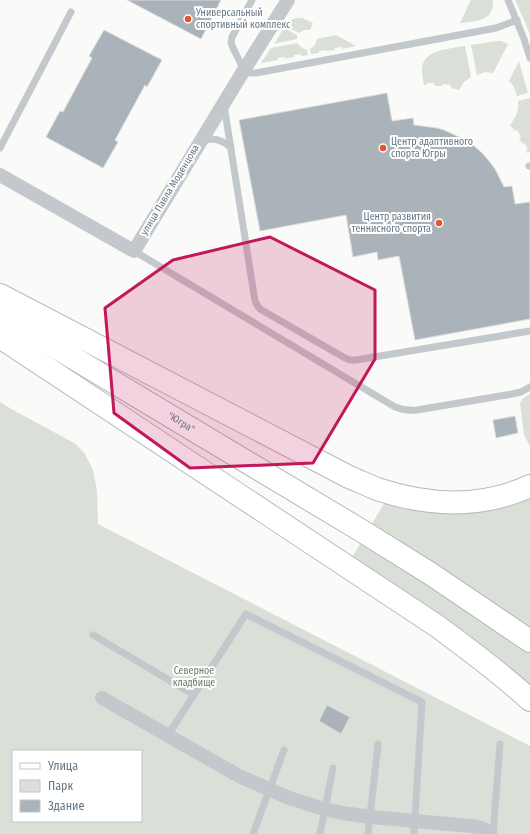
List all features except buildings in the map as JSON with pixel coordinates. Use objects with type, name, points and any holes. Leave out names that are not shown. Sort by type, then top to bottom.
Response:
[{"type":"main road","points":[[0,295],[342,473],[376,488],[404,497],[432,502],[457,503],[479,501],[501,496],[530,486]]},
{"type":"main road","name":"\"Югра\"","points":[[0,314],[362,531],[431,574],[530,640]]},
{"type":"main road","points":[[0,337],[437,626],[517,688],[530,700]]},
{"type":"street","name":"улица Павла Моденцова","points":[[134,251],[288,0]]},
{"type":"street","points":[[0,175],[134,251]]},
{"type":"street","points":[[102,698],[239,776],[289,798],[324,809],[370,816],[415,827],[480,828],[490,834]]},
{"type":"lane","points":[[252,0],[232,37],[231,42],[244,70],[250,73],[270,71],[496,28],[517,20]]},
{"type":"lane","points":[[508,0],[517,20],[530,58]]},
{"type":"lane","points":[[0,148],[71,12]]},
{"type":"lane","points":[[224,104],[255,301],[260,309],[350,360],[383,356],[530,331]]},
{"type":"lane","points":[[200,142],[211,138],[217,139],[227,144],[231,148]]},
{"type":"lane","points":[[134,251],[402,410],[417,410],[512,394],[521,392],[530,387]]},
{"type":"lane","points":[[168,735],[246,614],[422,702],[415,827]]},
{"type":"lane","points":[[93,635],[194,695]]},
{"type":"lane","points":[[368,834],[378,744]]},
{"type":"lane","points":[[493,834],[500,744]]},
{"type":"lane","points":[[253,834],[284,750]]},
{"type":"lane","points":[[320,834],[333,768]]},
{"type":"highlighted area","points":[[270,237],[375,290],[375,359],[313,463],[190,468],[114,413],[105,308],[173,260]]},
{"type":"green space","points":[[471,0],[493,0],[491,13],[478,21],[460,23]]},
{"type":"green space","points":[[515,0],[530,0],[530,35],[525,22]]},
{"type":"green space","points":[[296,18],[302,18],[313,23],[310,30],[304,30],[299,33],[285,26],[289,21]]},
{"type":"green space","points":[[284,28],[297,35],[297,39],[274,44]]},
{"type":"green space","points":[[336,35],[356,46],[342,49],[342,47],[334,48],[335,50],[319,51],[319,53],[311,54],[310,49],[315,45],[317,39]]},
{"type":"green space","points":[[497,41],[508,44],[493,73],[485,72],[477,75],[471,45]]},
{"type":"green space","points":[[297,43],[302,48],[307,50],[308,55],[294,55],[294,57],[285,59],[285,57],[278,58],[278,60],[261,63],[271,48]]},
{"type":"green space","points":[[465,46],[471,77],[464,82],[459,90],[451,88],[451,85],[443,84],[442,86],[435,86],[434,83],[427,83],[427,85],[424,85],[422,69],[427,57],[438,51]]},
{"type":"green space","points":[[519,61],[528,93],[517,96],[514,87],[509,81]]},
{"type":"green space","points":[[530,98],[530,151],[527,153],[526,151],[528,150],[525,143],[523,144],[519,139],[521,137],[517,130],[515,131],[510,125],[517,114],[518,101]]},
{"type":"green space","points":[[530,394],[530,446],[524,435],[520,404],[523,399]]},
{"type":"green space","name":"Северное кладбище","points":[[0,402],[76,444],[85,454],[93,470],[97,491],[98,524],[530,746],[530,834],[0,834]]},
{"type":"green space","points":[[530,494],[530,689],[350,561],[385,502]]},
{"type":"place","name":"Универсальный спортивный комплекс","points":[[188,19]]},
{"type":"place","name":"Центр адаптивного спорта Югры","points":[[383,148]]},
{"type":"place","name":"Центр развития теннисного спорта","points":[[439,223]]}]
